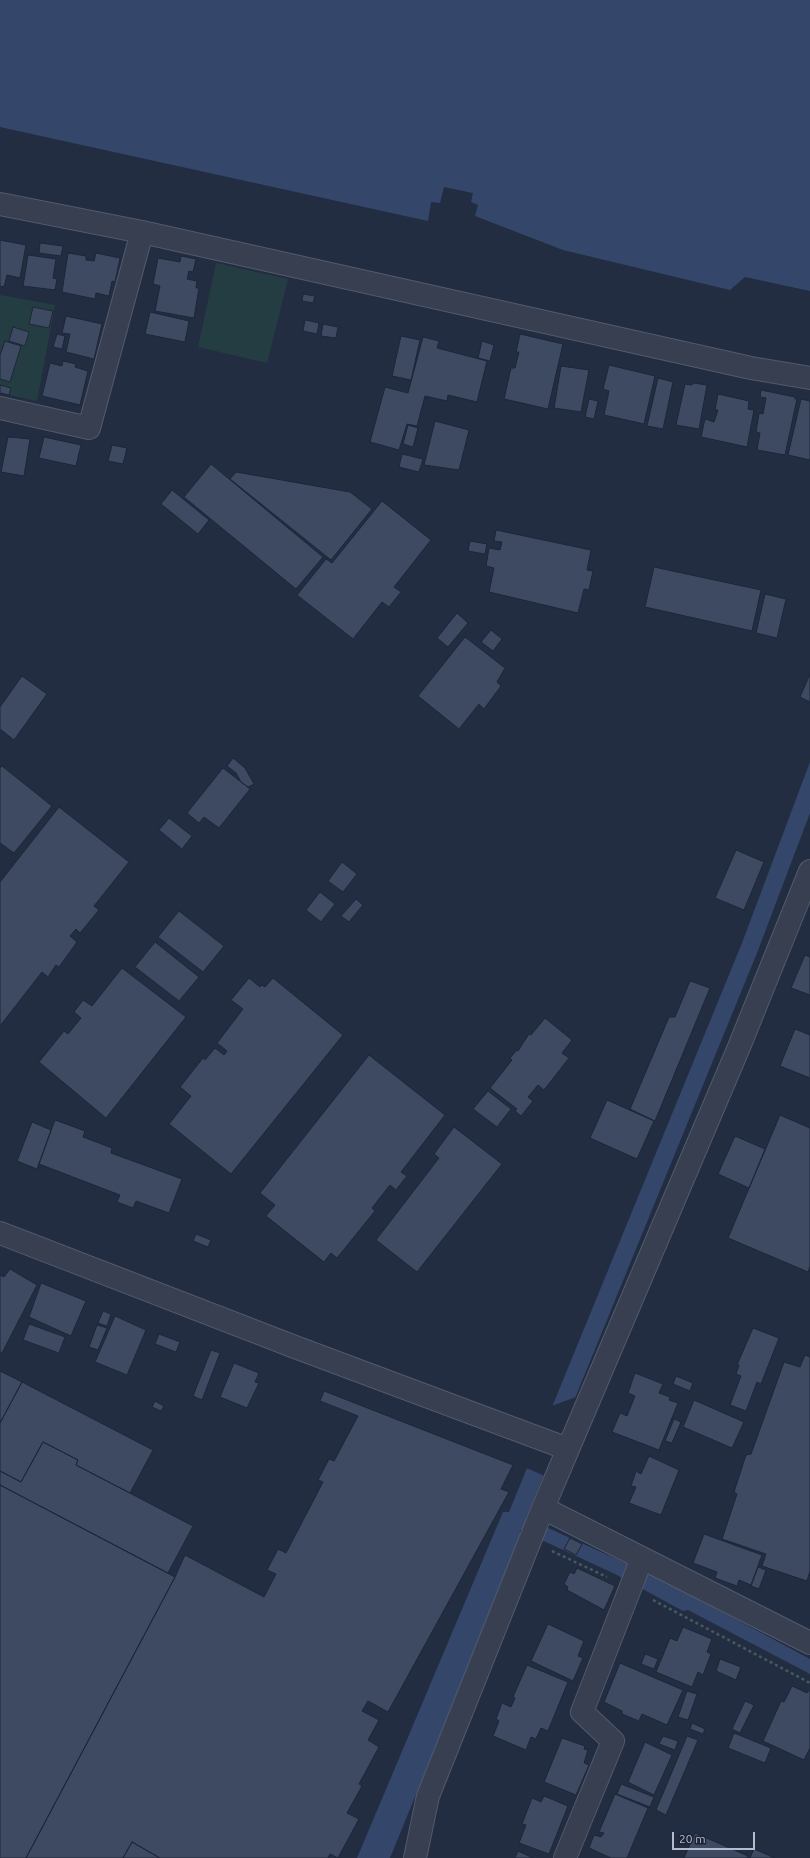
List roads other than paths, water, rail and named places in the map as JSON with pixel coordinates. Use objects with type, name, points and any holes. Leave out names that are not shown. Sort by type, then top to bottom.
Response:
[{"type":"street","points":[[0,204],[142,232],[751,368],[810,378]]},
{"type":"street","points":[[0,408],[90,428],[142,232]]},
{"type":"street","points":[[415,1858],[428,1796],[568,1449],[739,1047],[810,871]]},
{"type":"street","points":[[0,1233],[295,1347],[568,1449]]},
{"type":"street","points":[[536,1527],[636,1574],[810,1643]]},
{"type":"street","points":[[565,1858],[613,1741],[582,1712],[636,1574]]},
{"type":"water","points":[[0,0],[810,0],[810,291],[745,277],[730,290],[563,250],[475,216],[478,205],[471,202],[473,193],[444,187],[440,203],[431,202],[428,221],[0,127]]},
{"type":"water","points":[[810,762],[810,813],[757,953],[526,1518],[663,1580],[810,1659],[810,1674],[688,1610],[683,1611],[615,1574],[520,1530],[520,1540],[390,1858],[357,1858],[503,1512],[509,1512],[742,943]]}]
